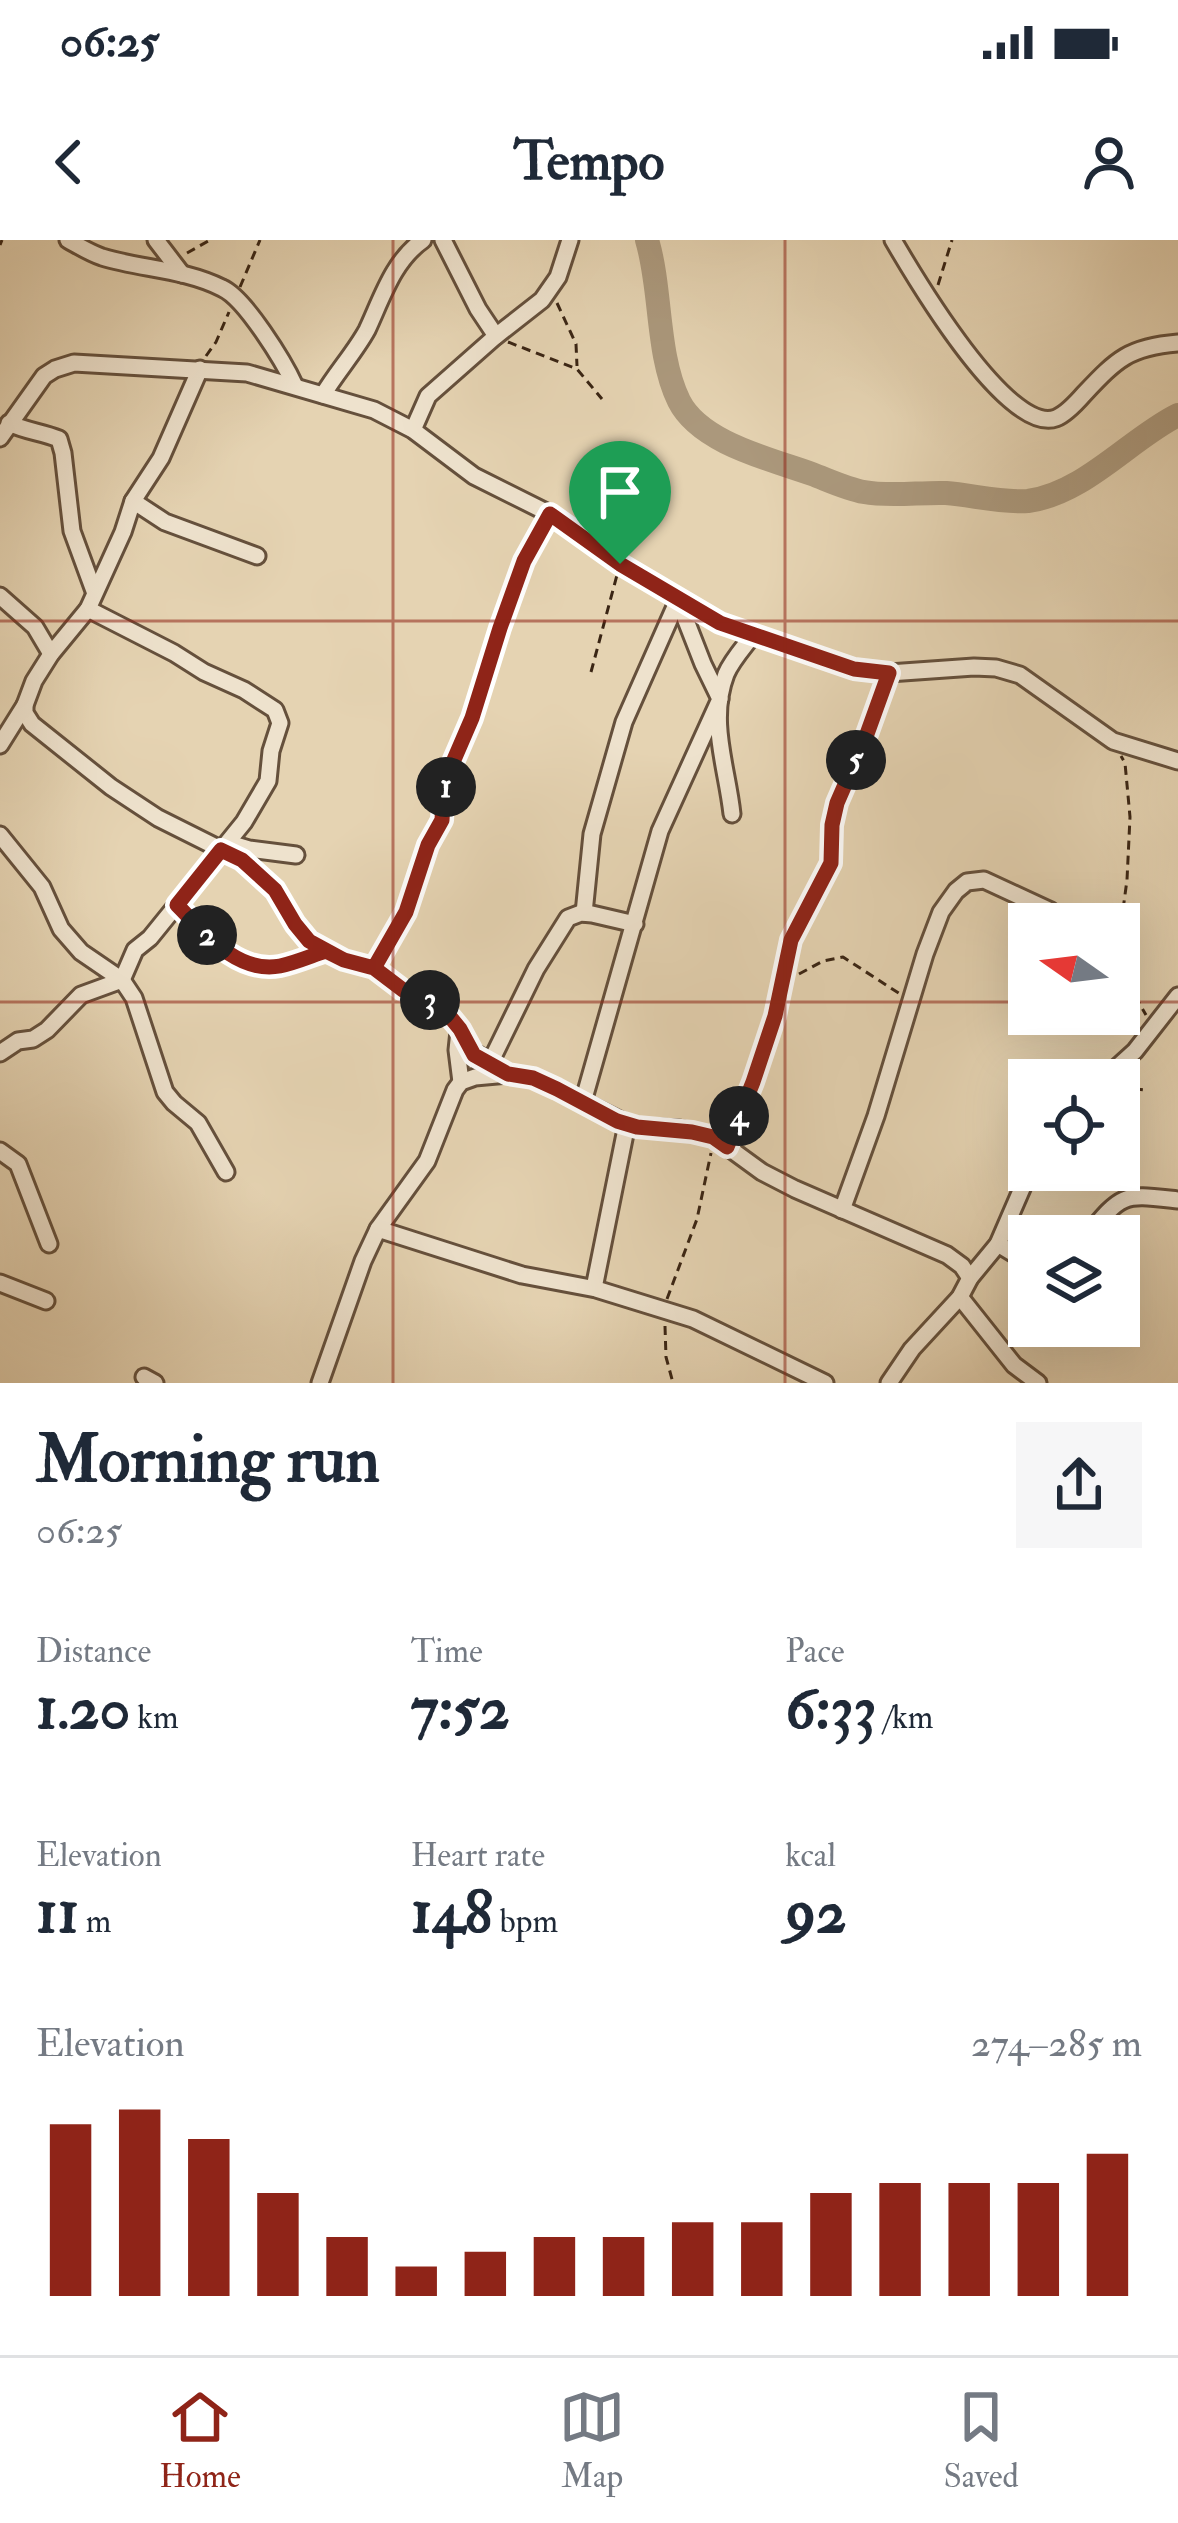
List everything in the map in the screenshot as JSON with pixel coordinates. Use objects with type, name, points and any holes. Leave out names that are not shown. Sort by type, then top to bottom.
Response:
[{"type":"street","points":[[68,240],[100,256],[176,268],[236,296],[295,386]]},
{"type":"street","points":[[156,240],[176,268]]},
{"type":"street","points":[[323,395],[365,334],[398,265],[423,240]]},
{"type":"street","points":[[443,240],[496,336]]},
{"type":"street","points":[[413,430],[428,396],[550,291],[570,240]]},
{"type":"street","points":[[892,240],[976,366],[1017,409],[1042,419],[1054,418],[1074,405],[1127,354],[1148,345],[1178,343]]},
{"type":"street","points":[[94,591],[72,530],[58,439],[4,428],[44,376],[74,363],[247,373],[374,410],[413,430],[474,476],[550,514],[620,564],[720,623],[854,669],[889,673],[974,667],[1020,675],[1113,741],[1178,761]]},
{"type":"street","points":[[0,745],[51,653],[88,609],[133,502],[161,458],[200,369]]},
{"type":"street","points":[[133,502],[165,522],[257,556]]},
{"type":"street","points":[[0,596],[35,627],[51,653]]},
{"type":"street","points":[[678,601],[720,699],[717,731],[732,814]]},
{"type":"street","points":[[584,914],[592,834],[624,722],[678,601]]},
{"type":"street","points":[[0,1053],[46,1030],[81,994],[122,980],[135,950],[150,938],[244,822],[268,781],[280,723],[279,714],[244,690],[88,609]]},
{"type":"street","points":[[584,1102],[660,832],[728,671],[754,635]]},
{"type":"street","points":[[720,1142],[753,1082],[783,985],[791,940],[831,863],[837,803],[889,673]]},
{"type":"street","points":[[25,705],[32,724],[158,818],[225,846],[296,855]]},
{"type":"street","points":[[0,835],[42,887],[61,928],[81,952],[122,980],[134,998],[165,1091],[198,1123],[226,1172]]},
{"type":"street","points":[[225,846],[275,890],[309,941],[344,960],[374,968],[403,990],[442,1007],[469,1049],[508,1074]]},
{"type":"street","points":[[842,1210],[941,912],[956,891],[977,880],[992,882],[1035,903]]},
{"type":"street","points":[[177,905],[224,951],[257,965],[283,966],[326,951]]},
{"type":"street","points":[[490,1064],[536,969],[568,918],[584,914],[634,923]]},
{"type":"street","points":[[1128,1059],[1178,996]]},
{"type":"street","points":[[460,1029],[461,1082]]},
{"type":"street","points":[[320,1383],[378,1229],[427,1161],[455,1090],[475,1077],[533,1078],[627,1124],[679,1129],[720,1142],[762,1172],[946,1255],[970,1278]]},
{"type":"street","points":[[594,1288],[627,1124]]},
{"type":"street","points":[[0,1151],[18,1164],[49,1244]]},
{"type":"street","points":[[889,1383],[998,1244],[1021,1191]]},
{"type":"street","points":[[1105,1215],[1132,1195],[1178,1200]]},
{"type":"street","points":[[378,1229],[522,1275],[594,1288],[664,1309],[719,1330],[824,1383]]},
{"type":"street","points":[[998,1244],[1008,1250]]},
{"type":"street","points":[[0,1282],[46,1301]]},
{"type":"street","points":[[960,1298],[1014,1365],[1038,1383]]},
{"type":"path","points":[[176,268],[210,240]]},
{"type":"path","points":[[200,369],[260,240]]},
{"type":"path","points":[[933,304],[952,240]]},
{"type":"path","points":[[550,291],[576,344],[577,369]]},
{"type":"path","points":[[496,336],[577,369],[602,399]]},
{"type":"path","points":[[374,968],[406,912],[428,845],[442,820],[450,769],[472,718],[524,561],[550,514]]},
{"type":"path","points":[[591,672],[620,564]]},
{"type":"path","points":[[1113,741],[1125,764],[1130,817],[1124,903]]},
{"type":"path","points":[[783,985],[823,961],[843,957],[910,1004]]},
{"type":"path","points":[[1140,1004],[1153,1027]]},
{"type":"path","points":[[1140,1089],[1146,1090]]},
{"type":"path","points":[[673,1383],[666,1357],[664,1309],[698,1219],[720,1142]]},
{"type":"waterway","points":[[647,240],[666,363],[689,416],[738,448],[851,489],[1028,501],[1068,488],[1178,415]]},
{"type":"route","points":[[620,564],[550,514],[524,561],[472,718],[456,752],[442,820],[428,845],[406,912],[374,968],[344,960],[326,951],[283,966],[252,963],[224,951],[177,905],[221,850],[242,860],[275,890],[309,941],[344,960],[374,968],[403,990],[442,1007],[474,1055],[508,1074],[557,1089],[617,1121],[692,1132],[713,1137],[727,1147],[775,1016],[791,940],[831,863],[837,803],[889,673],[854,669],[720,623],[620,564]]}]
